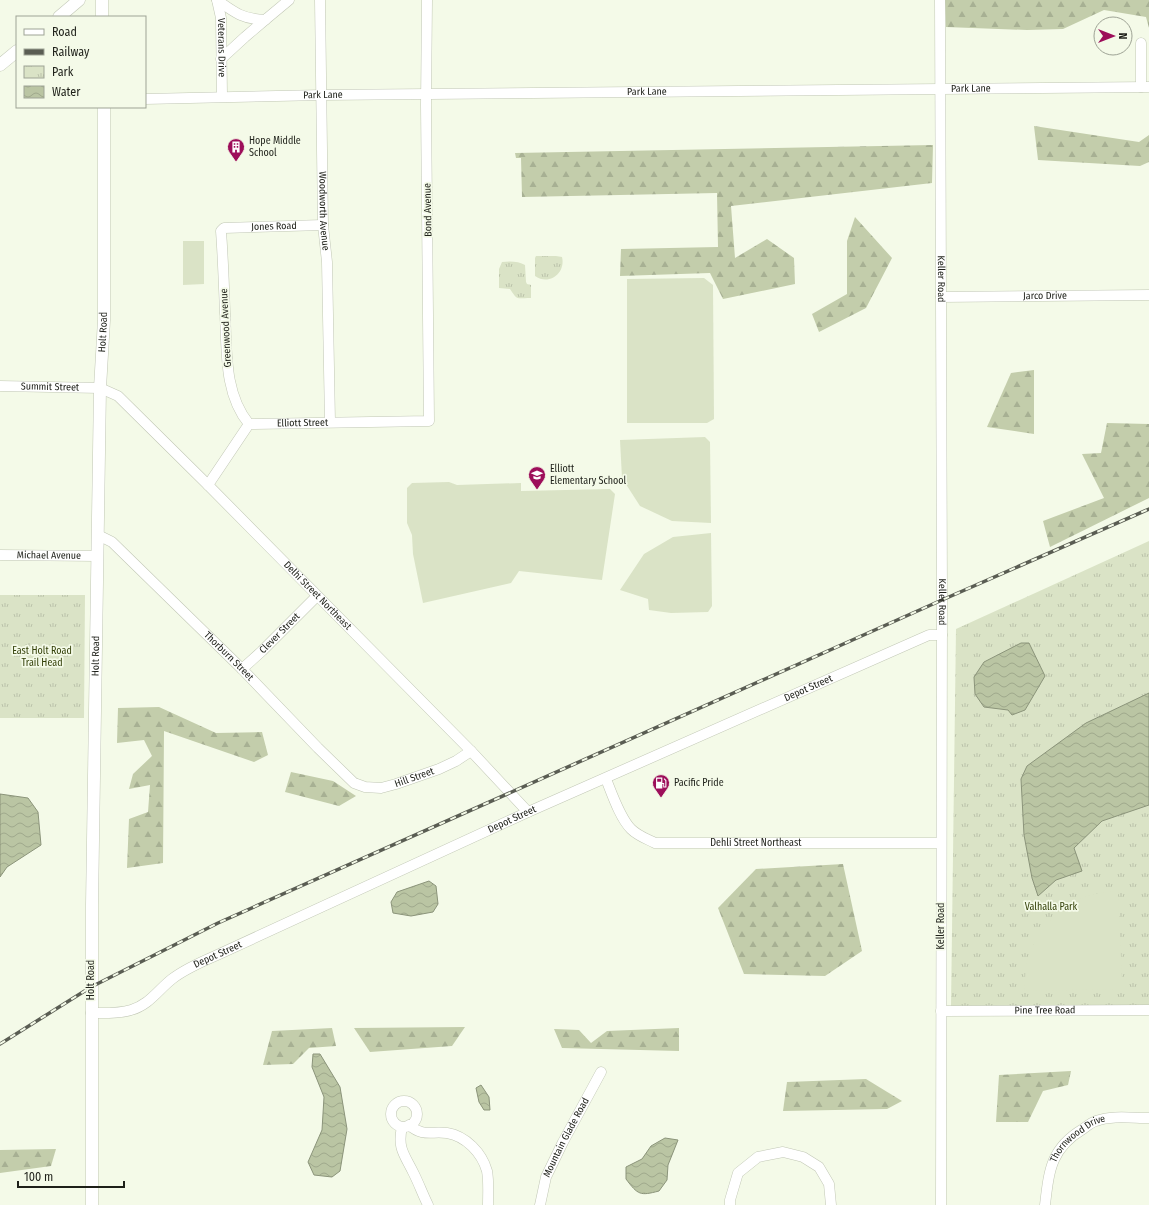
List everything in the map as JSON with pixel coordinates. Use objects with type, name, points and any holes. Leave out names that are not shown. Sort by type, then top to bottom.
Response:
[{"type":"main road","points":[[60,16],[79,0]]},
{"type":"main road","points":[[102,0],[102,16]]},
{"type":"main road","points":[[0,65],[16,52]]},
{"type":"main road","name":"Holt Road","points":[[92,1205],[92,905],[100,388],[104,320],[104,108]]},
{"type":"street","points":[[217,0],[231,11],[242,16],[250,19],[265,20]]},
{"type":"street","name":"Veterans Drive","points":[[217,0],[221,18],[222,96]]},
{"type":"street","points":[[221,59],[289,0]]},
{"type":"street","name":"Woodworth Avenue","points":[[320,0],[323,225],[327,262],[330,422]]},
{"type":"street","name":"Bond Avenue","points":[[427,0],[426,94],[429,421]]},
{"type":"street","name":"Keller Road","points":[[940,0],[942,297],[941,1205]]},
{"type":"street","points":[[1140,43],[1145,87]]},
{"type":"street","name":"Park Lane","points":[[146,99],[222,96],[1145,87]]},
{"type":"street","name":"Jones Road","points":[[224,228],[323,225]]},
{"type":"street","name":"Greenwood Avenue","points":[[224,228],[221,231],[228,372],[236,403],[242,415],[249,424]]},
{"type":"street","name":"Jarco Drive","points":[[942,297],[1149,295]]},
{"type":"street","name":"Summit Street","points":[[0,386],[100,388]]},
{"type":"street","name":"Delhi Street Northeast","points":[[100,388],[118,396],[208,485],[471,751],[528,812]]},
{"type":"street","name":"Elliott Street","points":[[249,424],[429,421]]},
{"type":"street","points":[[208,485],[249,424]]},
{"type":"street","name":"Thorburn Street","points":[[98,535],[112,542],[242,669],[354,783]]},
{"type":"street","name":"Michael Avenue","points":[[0,556],[97,556]]},
{"type":"street","name":"Clever Street","points":[[242,669],[317,596]]},
{"type":"street","name":"Depot Street","points":[[91,1013],[122,1013],[132,1010],[146,1003],[171,980],[194,966],[528,812],[606,779],[929,635],[942,635]]},
{"type":"street","name":"Hill Street","points":[[354,783],[365,787],[381,788],[396,784],[440,769],[471,751]]},
{"type":"street","name":"Dehli Street Northeast","points":[[606,779],[623,818],[631,829],[642,838],[656,842],[941,843]]},
{"type":"street","name":"Pine Tree Road","points":[[941,1011],[1149,1010]]},
{"type":"street","name":"Mountain Glade Road","points":[[540,1205],[546,1177],[601,1072]]},
{"type":"street","name":"Thornwood Drive","points":[[1045,1205],[1050,1170],[1054,1157],[1063,1142],[1096,1121],[1110,1118],[1149,1118]]},
{"type":"street","points":[[428,1205],[413,1171],[405,1159],[401,1141],[406,1126],[418,1132],[447,1133],[459,1137],[476,1150],[481,1157],[487,1172],[488,1205]]},
{"type":"street","points":[[730,1205],[730,1200],[738,1173],[758,1157],[783,1152],[803,1157],[819,1167],[829,1184],[831,1205]]},
{"type":"green space","points":[[945,0],[1149,0],[1149,28],[1146,17],[1104,10],[1063,29],[1027,30],[946,27]]},
{"type":"green space","points":[[1034,126],[1139,142],[1149,135],[1149,162],[1140,166],[1038,160]]},
{"type":"green space","points":[[933,145],[932,183],[731,206],[735,258],[767,239],[794,258],[795,284],[723,299],[710,273],[620,276],[621,249],[718,247],[717,193],[522,197],[521,158],[516,158],[515,153]]},
{"type":"green space","points":[[855,217],[892,258],[866,308],[819,332],[812,314],[847,294],[847,241]]},
{"type":"green space","points":[[183,241],[204,241],[204,284],[183,285]]},
{"type":"green space","points":[[536,256],[562,257],[563,263],[559,273],[551,279],[546,280],[535,276]]},
{"type":"green space","points":[[508,261],[525,265],[526,282],[527,284],[531,285],[531,298],[518,298],[510,289],[499,288],[499,269],[502,262]]},
{"type":"green space","points":[[704,278],[713,285],[714,419],[707,423],[627,423],[627,279]]},
{"type":"green space","points":[[1034,370],[1034,434],[987,427],[1011,373]]},
{"type":"green space","points":[[1107,423],[1149,424],[1149,498],[1050,547],[1043,521],[1104,498],[1082,454],[1101,453]]},
{"type":"green space","points":[[705,437],[710,442],[711,523],[672,521],[640,506],[622,478],[620,440]]},
{"type":"green space","points":[[449,482],[457,485],[521,483],[521,491],[610,489],[615,494],[602,580],[519,571],[511,583],[423,603],[413,554],[412,535],[407,523],[407,488],[412,483]]},
{"type":"green space","points":[[711,533],[712,606],[708,612],[671,613],[649,610],[648,599],[620,590],[644,554],[673,537]]},
{"type":"green space","name":"Valhalla Park","points":[[1149,541],[1149,1006],[951,1007],[956,629]]},
{"type":"green space","name":"East Holt Road Trail Head","points":[[0,595],[85,595],[84,718],[0,718]]},
{"type":"green space","points":[[159,707],[216,733],[262,732],[268,755],[254,762],[164,731],[163,863],[127,868],[129,819],[148,812],[150,785],[129,789],[133,774],[152,756],[144,740],[117,743],[118,708]]},
{"type":"green space","points":[[291,772],[333,781],[356,796],[339,806],[285,792]]},
{"type":"green space","points":[[843,864],[862,951],[825,976],[744,974],[718,908],[756,869]]},
{"type":"green space","points":[[1118,891],[1122,980],[1125,982],[1126,988],[1121,992],[1116,992],[1114,989],[1025,991],[1028,957],[1037,938],[1051,920],[1069,905],[1078,900],[1103,892]]},
{"type":"green space","points":[[465,1027],[452,1046],[370,1052],[354,1028]]},
{"type":"green space","points":[[332,1028],[336,1046],[309,1048],[293,1064],[263,1065],[272,1031]]},
{"type":"green space","points":[[679,1028],[679,1051],[562,1048],[554,1029],[579,1030],[591,1043],[607,1031]]},
{"type":"green space","points":[[1071,1071],[1068,1085],[1043,1091],[1028,1122],[996,1122],[999,1075]]},
{"type":"green space","points":[[866,1079],[902,1101],[887,1109],[783,1111],[787,1082]]},
{"type":"green space","points":[[56,1149],[51,1166],[0,1173],[0,1150]]},
{"type":"water","points":[[1021,643],[1029,643],[1045,676],[1025,710],[1012,715],[1008,710],[984,707],[975,694],[974,677],[984,662]]},
{"type":"water","points":[[1149,693],[1149,805],[1102,821],[1074,848],[1082,871],[1056,880],[1038,896],[1032,878],[1024,835],[1021,779],[1027,766],[1086,723]]},
{"type":"water","points":[[0,794],[28,798],[38,812],[41,845],[7,867],[0,877]]},
{"type":"water","points":[[429,881],[436,886],[438,904],[433,912],[411,916],[393,913],[391,902],[397,892]]},
{"type":"water","points":[[313,1054],[320,1054],[340,1087],[347,1129],[340,1171],[332,1177],[314,1175],[308,1162],[322,1130],[324,1097],[312,1067]]},
{"type":"water","points":[[481,1085],[489,1097],[490,1110],[484,1110],[479,1102],[476,1088]]},
{"type":"water","points":[[665,1138],[678,1140],[668,1165],[667,1180],[659,1191],[643,1194],[640,1193],[626,1179],[626,1167],[642,1159],[651,1146]]},
{"type":"railway","points":[[0,1044],[91,987],[218,923],[1149,509]]},
{"type":"place","name":"Hope Middle School","points":[[236,162]]},
{"type":"place","name":"Elliott Elementary School","points":[[537,490]]},
{"type":"place","name":"Pacific Pride","points":[[661,798]]}]
